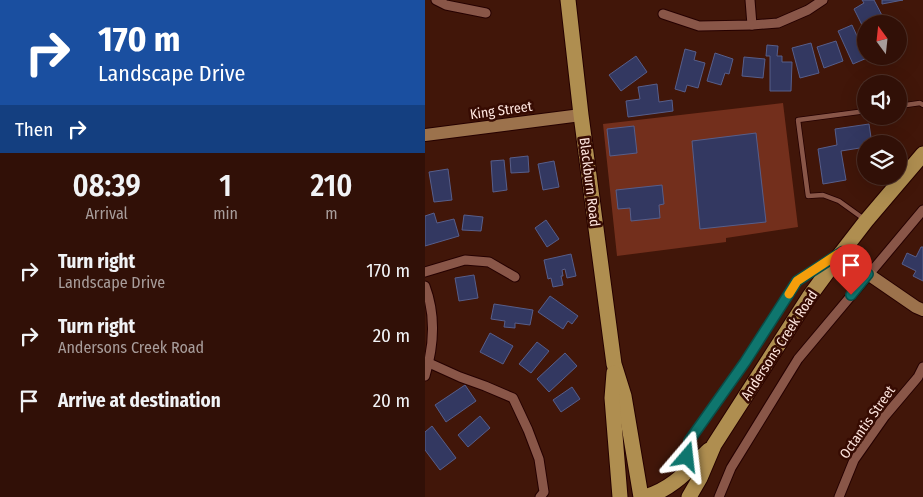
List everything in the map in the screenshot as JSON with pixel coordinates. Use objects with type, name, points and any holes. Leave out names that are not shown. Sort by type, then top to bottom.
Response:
[{"type":"main road","name":"Blackburn Road","points":[[568,0],[581,115],[614,364],[624,396],[641,497]]},
{"type":"main road","name":"King Street","points":[[425,135],[581,115]]},
{"type":"main road","name":"Andersons Creek Road","points":[[688,496],[701,478],[714,445],[809,297],[866,221],[923,154]]},
{"type":"main road","points":[[842,252],[868,274],[923,310]]},
{"type":"main road","name":"Blackburn Road","points":[[614,364],[612,398],[620,497]]},
{"type":"main road","name":"Andersons Creek Road","points":[[645,497],[665,490],[714,445]]},
{"type":"street","points":[[436,0],[446,5],[486,13]]},
{"type":"street","points":[[750,0],[752,25]]},
{"type":"street","points":[[663,14],[699,26],[779,23],[808,10],[823,0]]},
{"type":"street","name":"Andersons Creek Road","points":[[719,497],[731,468],[798,358],[923,210]]},
{"type":"street","points":[[425,272],[465,260],[489,262],[515,277]]},
{"type":"street","points":[[425,286],[430,298],[434,330],[425,376]]},
{"type":"street","points":[[429,363],[513,398],[539,459],[544,492],[540,497]]},
{"type":"street","name":"Octantis Street","points":[[839,497],[854,460],[923,367]]},
{"type":"lane","points":[[907,105],[923,105]]},
{"type":"lane","points":[[857,112],[798,120],[808,196],[823,195],[839,201],[866,221]]},
{"type":"lane","points":[[684,474],[689,441],[745,362],[797,281],[842,252]]},
{"type":"shaded area","points":[[783,103],[798,227],[726,238],[726,242],[617,256],[603,124]]},
{"type":"building","points":[[862,0],[874,0],[882,15],[857,15],[854,9],[864,3]]},
{"type":"building","points":[[882,0],[903,0],[882,4]]},
{"type":"building","points":[[852,25],[857,36],[857,62],[853,64],[838,31]]},
{"type":"building","points":[[836,41],[843,61],[824,68],[817,47]]},
{"type":"building","points":[[811,43],[819,73],[800,78],[792,48]]},
{"type":"building","points":[[767,45],[778,46],[777,56],[782,56],[782,62],[792,62],[791,91],[770,91],[770,56],[766,56]]},
{"type":"building","points":[[685,49],[696,52],[694,60],[705,63],[698,88],[687,85],[685,92],[675,89]]},
{"type":"building","points":[[715,53],[733,59],[729,74],[725,73],[721,85],[707,81]]},
{"type":"building","points":[[636,56],[647,72],[621,91],[609,75]]},
{"type":"building","points":[[744,57],[765,59],[763,78],[742,76]]},
{"type":"building","points":[[657,84],[659,102],[672,100],[673,111],[628,117],[626,101],[640,99],[638,87]]},
{"type":"building","points":[[869,125],[871,135],[857,135],[857,148],[841,151],[846,180],[823,184],[818,149],[837,145],[835,129]]},
{"type":"building","points":[[634,126],[637,153],[610,156],[607,129]]},
{"type":"building","points":[[756,133],[766,222],[700,229],[692,141]]},
{"type":"building","points":[[528,156],[529,172],[511,173],[510,158]]},
{"type":"building","points":[[504,160],[507,190],[493,192],[491,161]]},
{"type":"building","points":[[554,161],[559,187],[543,190],[538,164]]},
{"type":"building","points":[[448,169],[452,200],[434,202],[429,172]]},
{"type":"building","points":[[662,185],[664,204],[659,205],[660,218],[631,221],[630,208],[618,209],[616,190]]},
{"type":"building","points":[[434,213],[437,223],[454,219],[459,236],[425,246],[425,216]]},
{"type":"building","points":[[464,215],[483,217],[481,231],[462,230]]},
{"type":"building","points":[[546,220],[559,239],[547,247],[535,228]]},
{"type":"building","points":[[921,247],[923,247],[923,281],[913,276],[916,271],[902,264],[907,253],[916,257]]},
{"type":"building","points":[[571,254],[576,276],[567,278],[565,269],[562,270],[563,285],[553,287],[551,278],[548,279],[544,260]]},
{"type":"building","points":[[474,275],[478,298],[459,301],[455,278]]},
{"type":"building","points":[[550,296],[578,316],[572,324],[568,321],[563,329],[538,312]]},
{"type":"building","points":[[494,304],[533,310],[530,325],[515,323],[515,328],[504,327],[505,321],[491,319]]},
{"type":"building","points":[[490,333],[513,346],[503,364],[480,352]]},
{"type":"building","points":[[537,342],[549,351],[531,373],[519,364]]},
{"type":"building","points":[[565,353],[577,366],[549,392],[537,379]]},
{"type":"building","points":[[465,385],[476,401],[446,422],[435,405]]},
{"type":"building","points":[[572,387],[580,399],[561,412],[553,400]]},
{"type":"building","points":[[480,416],[490,428],[468,447],[458,435]]},
{"type":"building","points":[[432,426],[456,458],[440,470],[425,450],[425,432]]},
{"type":"slow traffic","points":[[789,294],[797,281],[838,254]]},
{"type":"route","points":[[687,457],[689,441],[745,362],[797,281],[842,252],[868,274],[851,295]]}]
